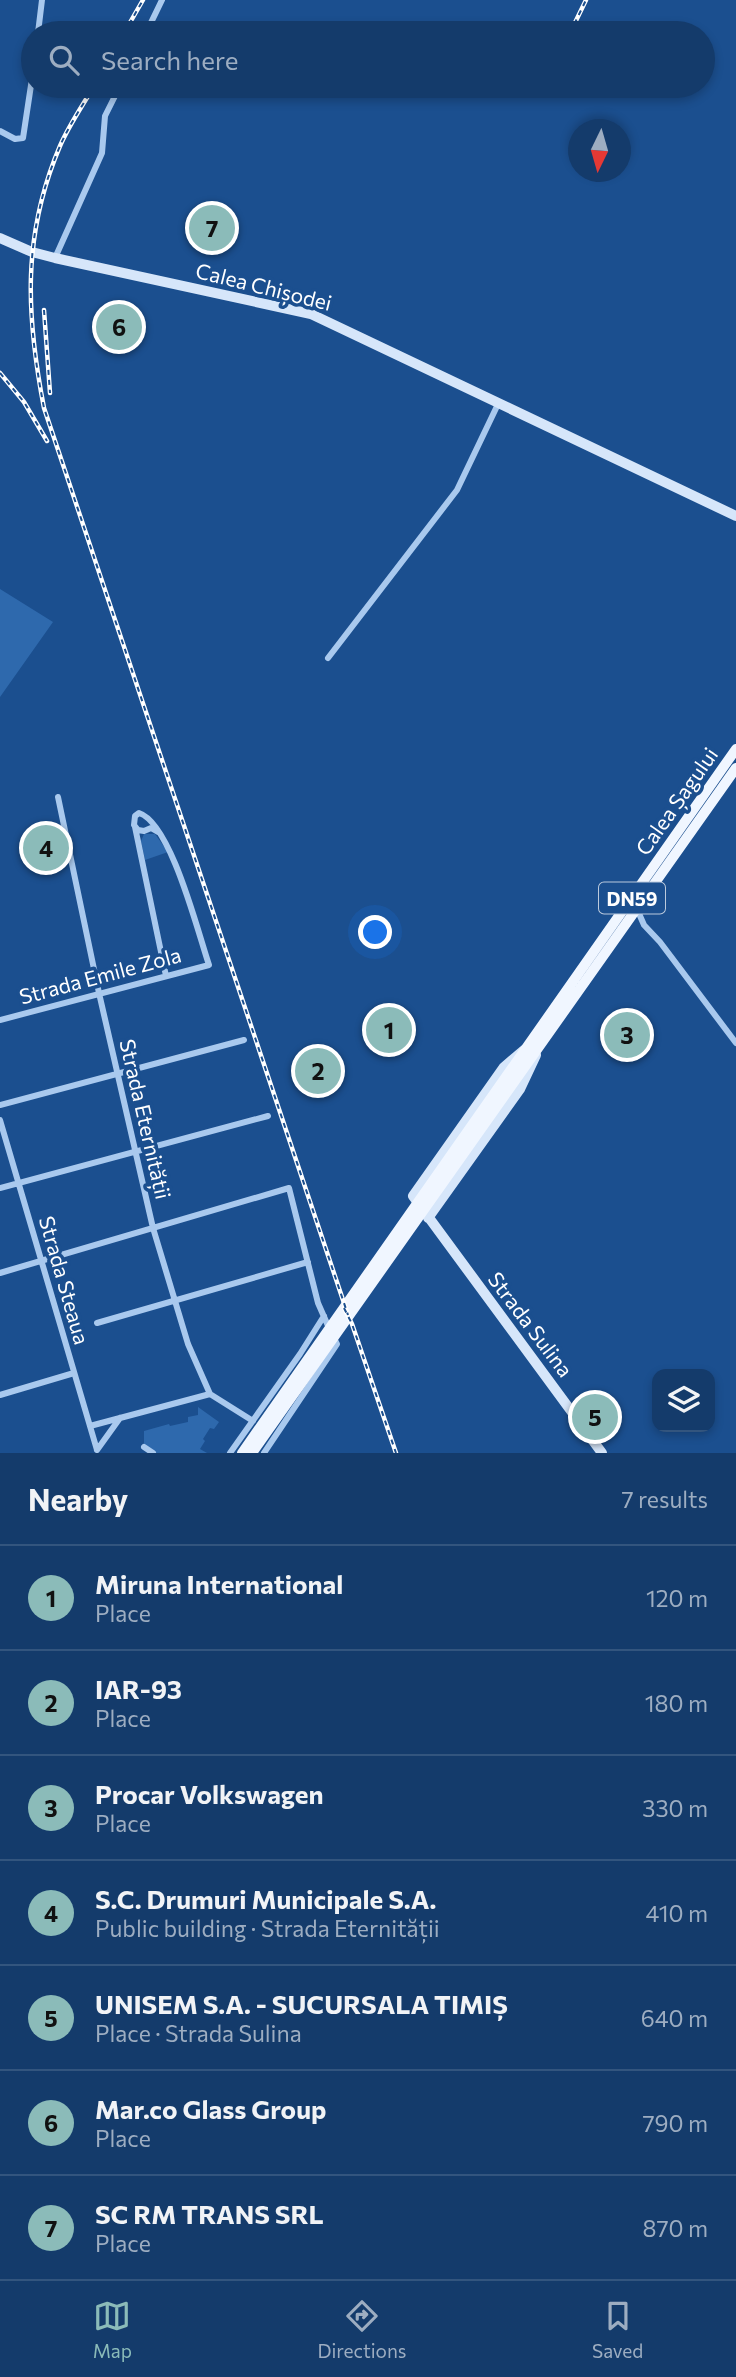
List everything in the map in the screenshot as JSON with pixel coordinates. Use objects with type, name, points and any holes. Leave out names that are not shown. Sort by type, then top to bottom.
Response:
[{"type":"main road","name":"Calea Chișodei","points":[[0,237],[32,252],[55,258],[311,314],[736,516]]},
{"type":"main road","name":"Calea Șagului","points":[[242,1453],[258,1438],[533,1047],[736,749]]},
{"type":"main road","name":"Calea Șagului","points":[[413,1196],[504,1067],[533,1047],[736,768]]},
{"type":"main road","name":"Calea Șagului","points":[[428,1218],[520,1089],[531,1069],[533,1047]]},
{"type":"main road","name":"Strada Sulina","points":[[413,1196],[602,1453]]},
{"type":"main road","name":"Calea Șagului","points":[[252,1453],[258,1438]]},
{"type":"street","points":[[40,21],[43,0]]},
{"type":"street","points":[[152,21],[162,0]]},
{"type":"street","points":[[0,131],[15,139],[23,138],[29,98]]},
{"type":"street","points":[[55,258],[102,153],[105,116],[114,98]]},
{"type":"street","points":[[328,659],[457,490],[500,402]]},
{"type":"street","name":"Strada Eternității","points":[[58,797],[134,1152],[153,1228],[188,1345],[210,1394]]},
{"type":"street","points":[[158,832],[143,814],[137,814],[134,818],[166,976]]},
{"type":"street","points":[[138,838],[150,825],[149,820]]},
{"type":"street","points":[[135,826],[139,831],[154,828],[158,832]]},
{"type":"street","name":"Strada Emile Zola","points":[[0,1020],[209,965],[173,856],[158,832]]},
{"type":"street","points":[[636,907],[644,925],[660,942],[736,1044]]},
{"type":"street","points":[[627,920],[644,925]]},
{"type":"street","points":[[0,1105],[244,1040]]},
{"type":"street","points":[[0,1188],[268,1116]]},
{"type":"street","name":"Strada Steaua","points":[[0,1121],[90,1426],[95,1451]]},
{"type":"street","points":[[0,1273],[289,1188],[318,1303],[337,1345],[264,1453]]},
{"type":"street","points":[[97,1323],[309,1262]]},
{"type":"street","points":[[230,1453],[324,1316]]},
{"type":"street","points":[[289,1369],[300,1366],[307,1368],[311,1374],[309,1384]]},
{"type":"street","points":[[0,1395],[74,1373]]},
{"type":"street","points":[[90,1426],[210,1394],[253,1421]]},
{"type":"street","points":[[95,1451],[120,1418]]},
{"type":"street","points":[[144,1447],[153,1453]]},
{"type":"shaded area","points":[[0,589],[53,622],[0,697]]},
{"type":"shaded area","points":[[144,834],[155,834],[168,852],[145,860],[141,841]]},
{"type":"shaded area","points":[[198,1407],[219,1422],[214,1429],[210,1428],[203,1439],[205,1441],[200,1449],[207,1453],[153,1453],[144,1447],[144,1431],[188,1422],[188,1417],[198,1415]]},
{"type":"railway","points":[[131,21],[143,0]]},
{"type":"railway","points":[[576,21],[586,0]]},
{"type":"railway","points":[[87,98],[60,146],[39,211],[33,243],[31,308],[44,408],[348,1315]]},
{"type":"railway","points":[[44,310],[50,393]]},
{"type":"railway","points":[[0,373],[24,402],[47,441]]},
{"type":"railway","points":[[344,1308],[352,1324],[396,1453]]},
{"type":"place","name":"SC RM TRANS SRL","points":[[212,228]]},
{"type":"place","name":"Mar.co Glass Group","points":[[119,327]]},
{"type":"place","name":"S.C. Drumuri Municipale S.A.","points":[[46,848]]},
{"type":"place","name":"Miruna International","points":[[389,1030]]},
{"type":"place","name":"Procar Volkswagen","points":[[627,1035]]},
{"type":"place","name":"IAR-93","points":[[318,1071]]},
{"type":"place","name":"UNISEM S.A. - SUCURSALA TIMIȘ","points":[[595,1417]]}]
